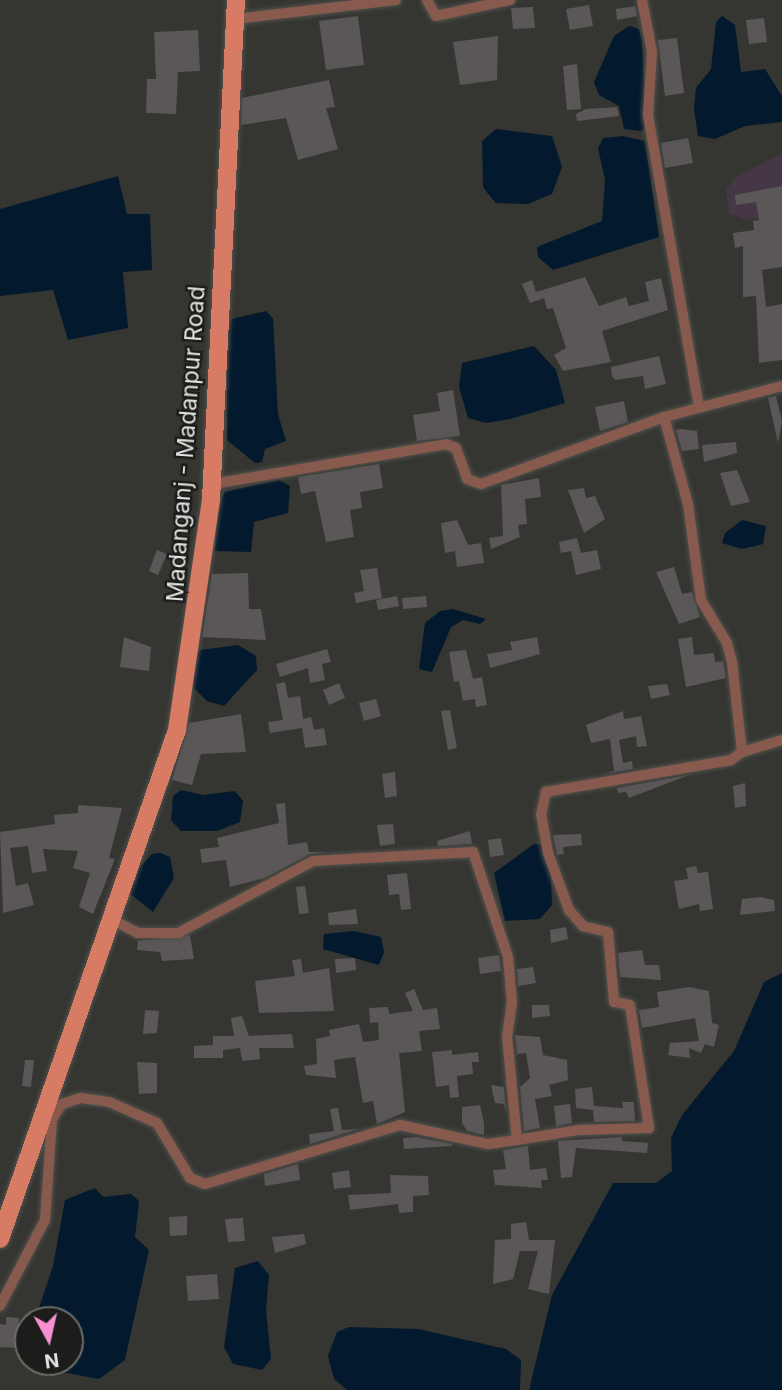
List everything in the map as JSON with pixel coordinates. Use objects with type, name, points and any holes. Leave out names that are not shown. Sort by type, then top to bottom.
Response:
[{"type":"main road","name":"Madanganj - Madanpur Road","points":[[0,1239],[177,730],[197,624],[213,484],[236,0]]},
{"type":"street","points":[[235,19],[396,0]]},
{"type":"street","points":[[427,0],[436,16],[510,0]]},
{"type":"street","points":[[642,0],[652,52],[648,115],[699,407]]},
{"type":"street","points":[[213,484],[446,444],[456,448],[467,479],[481,484],[664,417],[782,386]]},
{"type":"street","points":[[664,417],[688,504],[701,600],[727,643],[732,662],[742,752]]},
{"type":"street","points":[[0,1306],[45,1220],[52,1119],[62,1104],[81,1098],[109,1102],[157,1122],[190,1178],[205,1184],[400,1125],[488,1144],[579,1130],[649,1128],[630,1005],[614,1002],[608,932],[583,926],[569,910],[548,853],[541,815],[545,792],[731,760],[742,752],[782,740]]},
{"type":"street","points":[[112,920],[138,933],[178,933],[313,861],[473,852],[508,957],[512,1003],[507,1037],[517,1140]]},
{"type":"shaded area","points":[[782,153],[782,193],[779,186],[754,195],[782,215],[748,220],[729,214],[726,190],[736,177]]},
{"type":"water","points":[[722,16],[735,25],[741,72],[765,69],[782,96],[782,122],[745,126],[715,139],[698,136],[694,109],[696,88],[711,69],[716,22]]},
{"type":"water","points":[[629,26],[639,29],[642,40],[646,128],[641,131],[624,129],[619,106],[599,95],[594,82],[614,36]]},
{"type":"water","points":[[496,129],[552,136],[562,167],[552,194],[528,204],[496,203],[489,195],[483,187],[482,141]]},
{"type":"water","points":[[623,136],[645,141],[659,237],[553,270],[538,257],[537,247],[602,221],[605,180],[598,148],[603,138]]},
{"type":"water","points":[[118,176],[127,214],[150,214],[152,270],[123,272],[128,328],[68,340],[53,290],[0,296],[0,209]]},
{"type":"water","points":[[266,311],[273,318],[278,414],[286,441],[265,449],[262,462],[255,463],[227,440],[227,330],[232,319]]},
{"type":"water","points":[[534,346],[556,370],[565,403],[486,423],[468,418],[459,387],[462,363]]},
{"type":"water","points":[[279,480],[290,486],[288,513],[254,522],[251,552],[215,551],[219,504],[225,492]]},
{"type":"water","points":[[742,520],[766,526],[763,544],[742,549],[722,543],[725,533]]},
{"type":"water","points":[[453,609],[486,619],[480,624],[463,620],[451,627],[432,672],[419,669],[425,623],[440,611]]},
{"type":"water","points":[[238,645],[256,656],[257,670],[224,706],[207,701],[189,683],[192,660],[201,650]]},
{"type":"water","points":[[181,790],[203,795],[235,791],[243,801],[240,822],[217,831],[181,831],[171,820],[173,796]]},
{"type":"water","points":[[534,844],[541,845],[551,875],[552,905],[540,919],[505,921],[494,873]]},
{"type":"water","points":[[160,853],[170,857],[174,878],[153,912],[129,893],[133,875],[152,854]]},
{"type":"water","points":[[354,931],[381,937],[384,952],[379,965],[323,949],[324,934]]},
{"type":"water","points":[[782,973],[782,1390],[529,1390],[552,1295],[613,1183],[656,1183],[672,1171],[671,1138],[682,1115],[734,1051],[764,982]]},
{"type":"water","points":[[95,1188],[103,1197],[131,1194],[139,1201],[135,1237],[149,1250],[125,1360],[99,1379],[83,1376],[84,1306],[40,1306],[53,1266],[65,1200]]},
{"type":"water","points":[[258,1261],[269,1275],[266,1310],[271,1359],[262,1370],[233,1364],[224,1347],[235,1268]]},
{"type":"water","points":[[349,1327],[418,1329],[506,1349],[521,1360],[520,1390],[347,1390],[334,1379],[328,1356],[337,1332]]},
{"type":"building","points":[[589,5],[593,26],[570,30],[566,9]]},
{"type":"building","points":[[635,6],[637,16],[617,20],[616,9]]},
{"type":"building","points":[[533,7],[535,28],[513,29],[511,8]]},
{"type":"building","points":[[358,16],[364,65],[326,70],[319,21]]},
{"type":"building","points":[[764,18],[767,42],[749,44],[746,20]]},
{"type":"building","points":[[198,30],[200,71],[178,72],[176,114],[146,113],[147,79],[156,79],[154,32]]},
{"type":"building","points":[[498,36],[497,80],[460,85],[453,42]]},
{"type":"building","points":[[677,38],[684,93],[665,96],[658,40]]},
{"type":"building","points":[[577,64],[581,109],[567,110],[563,66]]},
{"type":"building","points":[[329,80],[335,107],[326,108],[338,149],[298,160],[286,118],[241,125],[242,98]]},
{"type":"building","points":[[617,107],[619,116],[577,121],[576,114],[586,109]]},
{"type":"building","points":[[688,138],[693,163],[665,168],[661,143]]},
{"type":"building","points":[[782,186],[782,267],[762,270],[766,307],[782,304],[782,360],[759,363],[756,296],[743,297],[743,246],[735,248],[733,233],[754,230],[753,221],[759,220],[756,202],[736,205],[735,195]]},
{"type":"building","points":[[585,277],[599,306],[626,297],[629,306],[649,301],[645,282],[661,278],[668,310],[602,331],[611,362],[563,371],[554,355],[566,348],[553,308],[547,309],[544,298],[530,303],[522,284],[532,280],[536,292]]},
{"type":"building","points":[[659,356],[666,384],[645,389],[643,376],[615,380],[612,376],[611,367]]},
{"type":"building","points":[[453,390],[460,436],[417,441],[413,415],[440,411],[437,393]]},
{"type":"building","points":[[776,396],[782,421],[778,443],[768,398]]},
{"type":"building","points":[[624,401],[628,422],[600,431],[595,407]]},
{"type":"building","points":[[676,430],[697,431],[699,449],[682,451]]},
{"type":"building","points":[[736,442],[737,453],[704,462],[702,445]]},
{"type":"building","points":[[379,464],[383,488],[360,492],[362,508],[350,510],[354,537],[326,542],[315,491],[301,494],[298,477]]},
{"type":"building","points":[[737,470],[750,502],[731,506],[720,473]]},
{"type":"building","points":[[539,478],[541,497],[525,499],[527,524],[518,525],[520,537],[491,549],[489,538],[503,536],[501,485]]},
{"type":"building","points":[[584,488],[586,498],[595,496],[605,519],[584,533],[568,490]]},
{"type":"building","points":[[457,520],[468,545],[481,543],[484,563],[457,567],[455,551],[445,553],[441,523]]},
{"type":"building","points":[[577,538],[581,553],[597,550],[601,569],[576,575],[571,551],[561,553],[559,542]]},
{"type":"building","points":[[157,550],[167,554],[158,575],[149,571]]},
{"type":"building","points":[[674,567],[682,594],[692,592],[700,617],[679,624],[656,572]]},
{"type":"building","points":[[377,568],[382,598],[356,603],[354,593],[364,591],[360,570]]},
{"type":"building","points":[[248,573],[249,609],[261,609],[266,640],[202,637],[212,574]]},
{"type":"building","points":[[397,596],[399,606],[378,610],[376,600]]},
{"type":"building","points":[[426,596],[427,607],[403,609],[402,598]]},
{"type":"building","points":[[124,637],[151,647],[149,671],[120,667]]},
{"type":"building","points":[[537,637],[540,654],[490,668],[487,654],[512,650],[510,642]]},
{"type":"building","points":[[692,637],[694,655],[714,653],[715,662],[723,661],[726,678],[686,687],[678,639]]},
{"type":"building","points":[[327,649],[331,662],[322,664],[325,680],[310,683],[308,668],[280,677],[276,664]]},
{"type":"building","points":[[466,650],[473,679],[482,677],[487,705],[476,707],[475,699],[463,701],[459,681],[454,682],[449,652]]},
{"type":"building","points":[[285,682],[288,698],[300,696],[303,719],[311,717],[314,730],[324,728],[327,745],[305,748],[302,728],[270,733],[268,722],[283,720],[276,684]]},
{"type":"building","points":[[339,683],[345,698],[329,705],[323,690]]},
{"type":"building","points":[[667,684],[670,695],[651,699],[648,686]]},
{"type":"building","points":[[376,699],[381,716],[364,721],[359,703]]},
{"type":"building","points":[[450,710],[457,748],[448,750],[441,711]]},
{"type":"building","points":[[623,711],[624,719],[641,716],[647,746],[637,747],[636,736],[619,740],[623,763],[632,761],[633,769],[603,774],[614,771],[610,739],[591,743],[586,725]]},
{"type":"building","points":[[241,714],[246,752],[201,754],[192,785],[172,780],[189,723]]},
{"type":"building","points":[[395,772],[397,796],[385,798],[382,774]]},
{"type":"building","points":[[689,775],[629,798],[626,792],[618,793],[617,788]]},
{"type":"building","points":[[745,783],[746,806],[735,808],[733,786]]},
{"type":"building","points":[[285,803],[288,845],[307,842],[309,852],[329,852],[310,854],[265,878],[230,887],[226,860],[202,863],[200,849],[219,847],[217,838],[279,823],[276,804]]},
{"type":"building","points":[[78,805],[122,808],[109,858],[115,859],[93,914],[79,907],[90,873],[73,868],[78,851],[43,849],[47,871],[32,873],[28,846],[10,848],[16,886],[28,883],[34,905],[3,913],[0,832],[55,824],[54,815],[78,813]]},
{"type":"building","points":[[393,824],[395,844],[380,846],[377,825]]},
{"type":"building","points":[[470,831],[472,844],[438,846],[437,841]]},
{"type":"building","points":[[581,834],[582,845],[563,847],[564,854],[557,855],[553,835]]},
{"type":"building","points":[[501,838],[504,855],[490,857],[488,840]]},
{"type":"building","points":[[696,866],[698,873],[708,872],[713,909],[700,911],[699,904],[679,909],[674,881],[688,879],[686,868]]},
{"type":"building","points":[[407,873],[411,909],[401,910],[399,894],[389,895],[387,875]]},
{"type":"building","points":[[305,886],[309,913],[299,914],[296,887]]},
{"type":"building","points":[[761,897],[774,900],[775,911],[740,915],[742,899]]},
{"type":"building","points":[[356,909],[358,924],[329,925],[328,913]]},
{"type":"building","points":[[566,927],[568,939],[551,943],[550,930]]},
{"type":"building","points":[[190,935],[194,959],[162,961],[160,952],[137,950],[138,941]]},
{"type":"building","points":[[642,950],[645,965],[659,965],[661,980],[620,977],[618,953]]},
{"type":"building","points":[[499,955],[501,971],[480,974],[478,958]]},
{"type":"building","points":[[355,958],[356,970],[336,973],[335,959]]},
{"type":"building","points":[[301,959],[303,973],[329,968],[334,1011],[259,1013],[255,981],[295,976],[292,960]]},
{"type":"building","points":[[533,967],[536,983],[518,986],[517,969]]},
{"type":"building","points":[[689,987],[709,991],[712,1023],[719,1025],[714,1047],[705,1044],[701,1053],[689,1048],[690,1058],[668,1055],[670,1043],[699,1041],[695,1018],[642,1028],[639,1010],[659,1007],[657,992]]},
{"type":"building","points":[[414,989],[423,1010],[437,1008],[440,1029],[419,1031],[422,1051],[399,1053],[405,1112],[377,1124],[373,1101],[363,1103],[355,1057],[334,1060],[336,1078],[306,1075],[304,1066],[317,1064],[316,1039],[330,1036],[329,1030],[359,1024],[363,1042],[379,1040],[378,1022],[370,1023],[369,1008],[388,1007],[389,1014],[413,1011],[405,993]]},
{"type":"building","points":[[532,1005],[549,1005],[550,1016],[532,1018]]},
{"type":"building","points":[[145,1010],[159,1011],[157,1033],[143,1034]]},
{"type":"building","points":[[242,1016],[249,1036],[292,1034],[294,1048],[259,1048],[260,1059],[242,1061],[240,1048],[223,1050],[223,1058],[194,1058],[194,1046],[213,1045],[213,1036],[234,1036],[231,1018]]},
{"type":"building","points":[[515,1035],[540,1037],[543,1055],[567,1060],[568,1080],[549,1085],[552,1096],[535,1099],[540,1128],[524,1131],[520,1087],[530,1078],[526,1053],[517,1054]]},
{"type":"building","points":[[452,1050],[452,1055],[478,1052],[479,1062],[472,1062],[473,1074],[457,1076],[459,1097],[450,1098],[449,1085],[436,1087],[432,1052]]},
{"type":"building","points":[[25,1060],[34,1060],[31,1087],[22,1086]]},
{"type":"building","points":[[137,1062],[157,1063],[157,1093],[139,1094]]},
{"type":"building","points":[[491,1085],[504,1087],[506,1113],[504,1104],[495,1103]]},
{"type":"building","points":[[592,1087],[594,1106],[623,1108],[622,1102],[634,1102],[635,1121],[594,1122],[593,1110],[576,1108],[575,1089]]},
{"type":"building","points":[[570,1104],[572,1123],[556,1126],[554,1106]]},
{"type":"building","points":[[480,1105],[484,1135],[467,1131],[462,1123],[462,1107]]},
{"type":"building","points":[[338,1108],[342,1130],[358,1129],[310,1144],[309,1134],[334,1131],[330,1109]]},
{"type":"building","points":[[416,1137],[452,1146],[404,1149],[403,1138]]},
{"type":"building","points":[[622,1137],[622,1141],[648,1143],[647,1153],[576,1148],[572,1177],[561,1178],[558,1141]]},
{"type":"building","points":[[528,1146],[530,1170],[546,1168],[548,1180],[541,1180],[542,1188],[495,1185],[493,1170],[506,1169],[503,1150]]},
{"type":"building","points":[[298,1164],[300,1180],[265,1186],[264,1174]]},
{"type":"building","points":[[349,1170],[351,1187],[334,1189],[332,1173]]},
{"type":"building","points":[[390,1175],[428,1176],[429,1195],[413,1196],[413,1212],[399,1213],[398,1204],[350,1210],[348,1195],[391,1193]]},
{"type":"building","points":[[187,1216],[187,1235],[170,1236],[169,1217]]},
{"type":"building","points":[[243,1218],[245,1241],[228,1242],[225,1219]]},
{"type":"building","points":[[526,1222],[529,1240],[555,1240],[549,1294],[528,1289],[538,1251],[520,1251],[513,1279],[493,1284],[495,1240],[511,1239],[511,1224]]},
{"type":"building","points":[[304,1234],[306,1244],[275,1253],[272,1237]]},
{"type":"building","points":[[217,1274],[219,1299],[188,1301],[186,1276]]},
{"type":"building","points":[[6,1317],[14,1318],[14,1348],[0,1347],[0,1324],[6,1325]]}]
